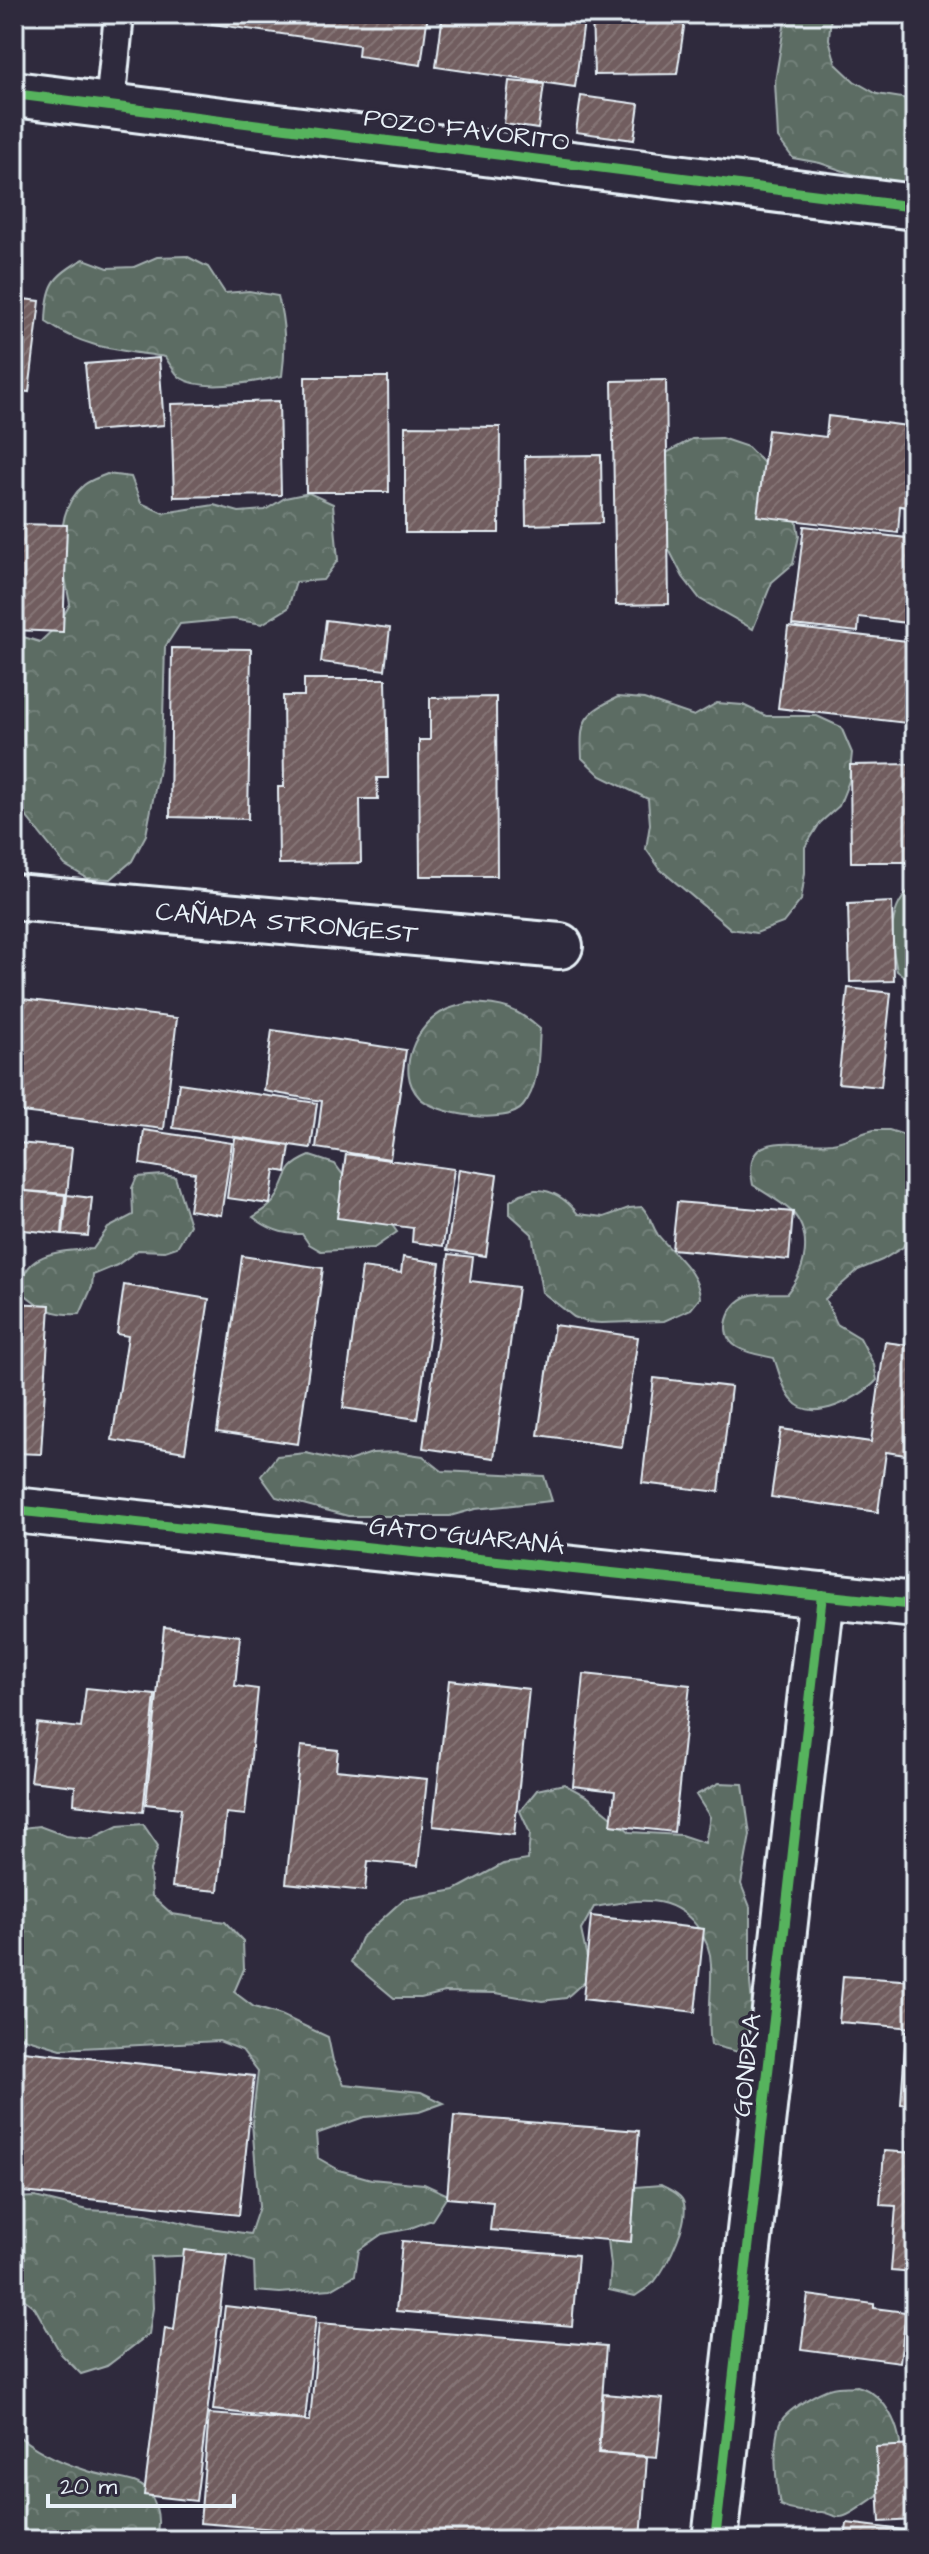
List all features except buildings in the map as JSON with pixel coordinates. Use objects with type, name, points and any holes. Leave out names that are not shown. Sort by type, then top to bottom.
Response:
[{"type":"street","name":"POZO FAVORITO","points":[[14,94],[915,207]]},
{"type":"street","name":"CAÑADA STRONGEST","points":[[14,897],[560,946]]},
{"type":"street","name":"GATO GUARANÁ","points":[[14,1510],[915,1605]]},
{"type":"street","name":"GONDRA","points":[[715,2540],[822,1595]]},
{"type":"lane","points":[[110,106],[119,14]]},
{"type":"green space","points":[[786,14],[831,14],[829,39],[836,64],[854,81],[877,94],[915,100],[915,188],[900,190],[820,163],[793,158],[778,138],[775,82]]},
{"type":"green space","points":[[186,256],[208,267],[225,293],[249,291],[278,296],[284,336],[282,376],[230,385],[203,385],[179,376],[165,357],[89,343],[46,322],[53,283],[84,259],[108,268],[134,267],[157,257]]},
{"type":"green space","points":[[721,438],[748,447],[769,468],[795,512],[799,536],[793,564],[772,582],[753,629],[700,599],[683,577],[659,530],[653,479],[668,452],[692,439]]},
{"type":"green space","points":[[107,474],[131,477],[141,503],[163,513],[214,505],[239,512],[265,510],[285,498],[309,493],[333,504],[338,560],[323,580],[296,582],[288,608],[262,624],[233,619],[180,624],[165,647],[162,754],[146,835],[132,861],[111,879],[87,878],[65,865],[14,801],[14,634],[40,642],[59,624],[70,604],[62,557],[66,510],[84,485]]},
{"type":"green space","points":[[618,697],[644,699],[694,716],[717,703],[743,705],[766,716],[817,716],[841,727],[852,753],[849,781],[839,806],[820,823],[805,847],[801,900],[783,923],[756,933],[731,929],[661,870],[646,849],[650,824],[648,799],[601,776],[582,758],[582,735],[586,720],[597,708]]},
{"type":"green space","points":[[915,885],[915,985],[897,971],[892,936],[899,903]]},
{"type":"green space","points":[[470,1003],[508,1008],[540,1029],[533,1089],[523,1106],[515,1112],[487,1117],[455,1113],[427,1103],[412,1086],[409,1061],[418,1036],[435,1016]]},
{"type":"green space","points":[[874,1130],[889,1130],[914,1138],[915,1221],[903,1247],[858,1270],[825,1299],[837,1324],[860,1338],[874,1365],[877,1380],[860,1394],[836,1406],[811,1410],[800,1407],[789,1396],[774,1358],[741,1349],[727,1335],[730,1312],[741,1300],[757,1294],[787,1293],[799,1274],[805,1252],[803,1230],[798,1220],[787,1207],[753,1185],[751,1167],[755,1155],[763,1147],[787,1143],[832,1143]]},
{"type":"green space","points":[[310,1156],[335,1164],[343,1175],[341,1189],[389,1221],[397,1232],[374,1248],[321,1251],[309,1244],[302,1234],[276,1230],[253,1217],[276,1199],[291,1168]]},
{"type":"green space","points":[[137,1177],[175,1177],[190,1225],[177,1247],[165,1251],[138,1250],[117,1265],[93,1275],[92,1287],[80,1314],[48,1310],[21,1291],[28,1268],[36,1261],[57,1253],[93,1249],[108,1228],[133,1215],[132,1188]]},
{"type":"green space","points":[[535,1190],[559,1196],[578,1214],[604,1217],[642,1207],[658,1235],[685,1264],[699,1289],[700,1298],[691,1309],[664,1321],[601,1323],[574,1317],[542,1292],[532,1234],[510,1214],[510,1201]]},
{"type":"green space","points":[[397,1452],[423,1456],[442,1471],[544,1476],[552,1501],[475,1509],[450,1516],[348,1516],[276,1497],[261,1476],[277,1456],[306,1453],[345,1462],[372,1453]]},
{"type":"green space","points":[[719,1783],[743,1784],[750,1835],[741,1884],[750,1907],[750,1983],[755,2034],[738,2052],[711,2045],[711,1959],[705,1939],[685,1914],[662,1903],[635,1901],[594,1907],[581,1930],[587,1958],[585,1981],[566,1998],[542,2001],[496,1993],[445,1992],[421,1998],[394,1998],[351,1962],[361,1938],[404,1899],[455,1890],[503,1864],[528,1860],[530,1833],[520,1811],[537,1790],[564,1784],[588,1797],[630,1832],[681,1835],[705,1843],[710,1817],[696,1795]]},
{"type":"green space","points":[[143,1824],[158,1846],[150,1870],[152,1896],[172,1914],[225,1922],[243,1941],[244,1969],[234,1992],[254,2007],[281,2015],[328,2037],[333,2061],[344,2084],[421,2092],[444,2103],[419,2112],[364,2117],[316,2134],[318,2158],[339,2170],[371,2179],[424,2184],[448,2195],[432,2220],[382,2234],[359,2250],[355,2275],[331,2289],[280,2293],[255,2291],[254,2262],[229,2254],[151,2257],[153,2308],[149,2334],[107,2366],[81,2374],[61,2354],[35,2308],[15,2292],[14,2198],[35,2197],[88,2210],[142,2213],[250,2234],[259,2207],[252,2123],[258,2071],[242,2050],[219,2041],[61,2049],[14,2035],[18,1951],[14,1947],[14,1829],[39,1826],[66,1836],[91,1839],[118,1826]]},
{"type":"green space","points":[[661,2185],[680,2197],[684,2207],[684,2217],[672,2253],[655,2281],[635,2296],[609,2290],[611,2266],[608,2240],[622,2191]]},
{"type":"green space","points":[[857,2386],[878,2398],[897,2430],[900,2454],[894,2479],[874,2498],[843,2517],[780,2505],[775,2452],[783,2418],[819,2393],[835,2387]]},
{"type":"green space","points":[[14,2432],[39,2450],[66,2463],[142,2486],[156,2506],[158,2524],[155,2540],[14,2540]]},
{"type":"cycle path","points":[[14,94],[915,207]]},
{"type":"cycle path","points":[[14,1510],[915,1605]]},
{"type":"cycle path","points":[[715,2540],[822,1595]]}]
